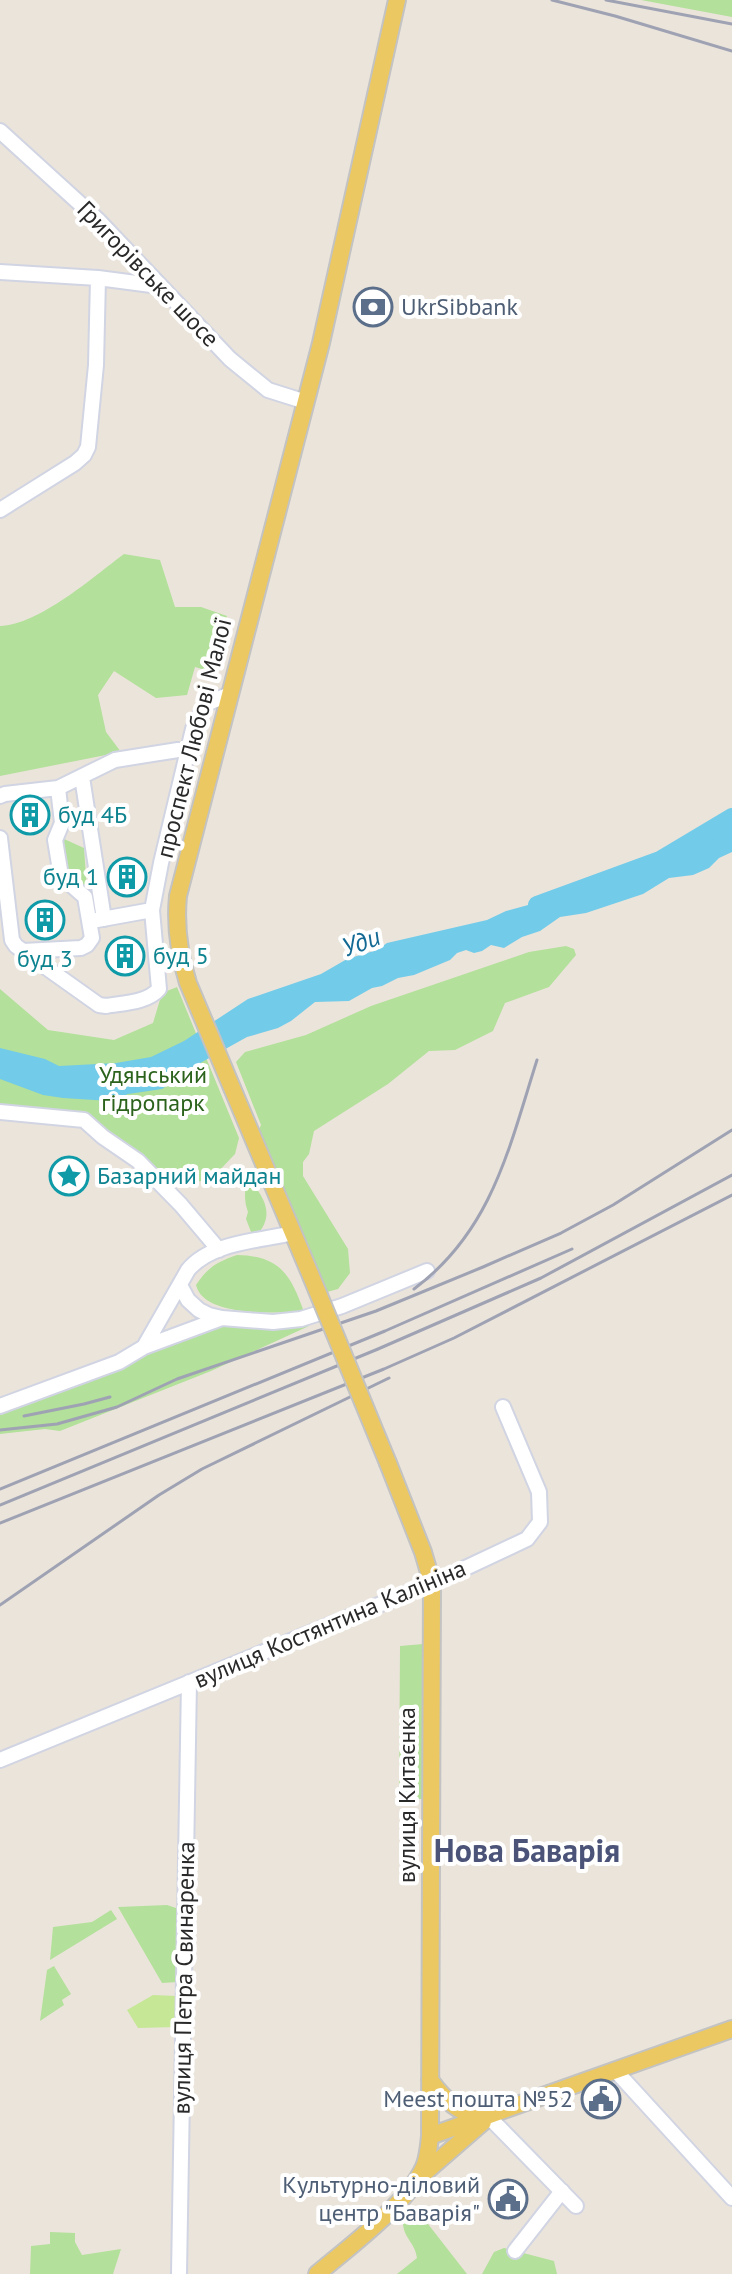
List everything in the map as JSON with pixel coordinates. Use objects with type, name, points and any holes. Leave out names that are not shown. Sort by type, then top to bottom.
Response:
[{"type":"main road","name":"проспект Любові Малої","points":[[388,1463],[188,983],[178,947],[176,913],[321,343],[396,6]]},
{"type":"main road","name":"вулиця Китаєнка","points":[[388,1463],[432,1583],[430,2136],[425,2164],[418,2179]]},
{"type":"main road","points":[[430,2136],[732,2029]]},
{"type":"main road","points":[[430,2080],[439,2093],[466,2114],[489,2117]]},
{"type":"main road","points":[[317,2274],[367,2233],[418,2179],[489,2117]]},
{"type":"street","name":"Григорівське шосе","points":[[0,131],[99,221],[230,359],[268,390],[306,402]]},
{"type":"street","points":[[0,272],[98,278],[159,286]]},
{"type":"street","points":[[0,510],[75,463],[88,447],[96,365],[98,278]]},
{"type":"street","points":[[175,809],[174,778],[186,720],[197,708],[230,694]]},
{"type":"street","points":[[0,838],[12,940],[99,1005],[148,998],[159,989],[152,910],[193,729],[206,704]]},
{"type":"street","points":[[0,796],[58,788],[115,760],[178,750]]},
{"type":"street","points":[[23,951],[81,948],[92,938],[96,920],[82,777]]},
{"type":"street","points":[[58,788],[62,823],[55,840],[61,876],[85,897],[96,920]]},
{"type":"street","points":[[96,920],[152,910]]},
{"type":"street","points":[[0,1112],[84,1120],[103,1137],[133,1155],[219,1250]]},
{"type":"street","points":[[144,1347],[197,1260],[219,1250],[293,1233]]},
{"type":"street","points":[[180,1285],[188,1300],[199,1310],[222,1318],[273,1322],[301,1319],[342,1306],[427,1271]]},
{"type":"street","points":[[0,1406],[119,1362],[144,1347],[222,1318]]},
{"type":"street","name":"вулиця Костянтина Калініна","points":[[0,1760],[432,1583],[527,1539],[540,1522],[539,1492],[503,1407]]},
{"type":"street","name":"вулиця Петра Свинаренка","points":[[179,2274],[189,1682]]},
{"type":"street","points":[[615,2070],[732,2198]]},
{"type":"street","points":[[489,2117],[576,2206]]},
{"type":"street","points":[[515,2251],[562,2191]]},
{"type":"green space","points":[[641,0],[732,0],[732,17]]},
{"type":"green space","points":[[124,554],[160,560],[175,607],[201,607],[227,616],[209,671],[195,667],[187,695],[156,698],[114,671],[98,695],[106,732],[121,752],[0,776],[0,626],[15,624],[48,609]]},
{"type":"green space","points":[[62,838],[84,848],[87,889],[66,875]]},
{"type":"green space","points":[[566,946],[574,949],[576,955],[549,987],[505,1003],[493,1031],[455,1050],[429,1051],[388,1084],[314,1131],[309,1154],[303,1162],[303,1176],[348,1249],[350,1273],[338,1289],[327,1292],[257,1134],[261,1125],[236,1062],[245,1052],[306,1035],[371,1006],[529,952]]},
{"type":"green space","name":"Удянський гідропарк","points":[[177,987],[239,1138],[235,1154],[215,1175],[216,1179],[194,1182],[172,1180],[84,1115],[0,1111],[0,989],[48,1030],[114,1040],[153,1023],[162,993]]},
{"type":"green space","points":[[248,1179],[266,1206],[265,1221],[253,1237],[246,1219]]},
{"type":"green space","points":[[237,1255],[264,1259],[282,1270],[304,1312],[242,1311],[212,1303],[202,1296],[196,1285],[209,1269]]},
{"type":"green space","points":[[230,1324],[265,1329],[309,1326],[211,1371],[60,1431],[45,1429],[0,1434],[0,1415],[62,1392],[147,1354]]},
{"type":"green space","points":[[423,1644],[424,1799],[399,1799],[400,1646]]},
{"type":"green space","points":[[167,1905],[179,1909],[178,1982],[162,1983],[118,1907]]},
{"type":"green space","points":[[111,1910],[117,1919],[50,1960],[53,1927],[92,1922]]},
{"type":"green space","points":[[54,1966],[71,1994],[62,2000],[64,2005],[40,2021],[47,1970]]},
{"type":"green space","points":[[153,1995],[177,1996],[177,2027],[138,2028],[127,2010]]},
{"type":"green space","points":[[412,2216],[428,2224],[467,2274],[397,2274],[417,2258],[403,2222]]},
{"type":"green space","points":[[50,2232],[75,2233],[75,2242],[82,2255],[121,2249],[113,2274],[30,2274],[31,2246],[50,2244]]},
{"type":"green space","points":[[504,2248],[554,2261],[557,2274],[482,2274],[494,2252]]},
{"type":"water","points":[[732,819],[732,852],[719,858],[709,868],[693,875],[669,878],[643,894],[586,913],[560,917],[540,931],[504,948],[491,945],[474,953],[466,950],[457,953],[450,960],[372,988],[349,1001],[315,1002],[291,1021],[247,1037],[162,1089],[128,1094],[110,1101],[43,1095],[0,1079],[0,1048],[45,1059],[59,1066],[116,1063],[151,1057],[184,1041],[248,999],[321,974],[347,959],[377,950],[387,943],[487,920],[506,911],[594,887],[703,836]]},
{"type":"waterway","name":"Уди","points":[[537,905],[660,860],[732,817]]},
{"type":"railway","points":[[552,0],[732,51]]},
{"type":"railway","points":[[606,0],[732,24]]},
{"type":"railway","points":[[414,1289],[441,1266],[480,1214],[506,1156],[537,1060]]},
{"type":"railway","points":[[0,1430],[57,1424],[117,1407],[177,1379],[376,1311],[561,1233],[613,1205],[732,1130]]},
{"type":"railway","points":[[0,1505],[378,1349],[541,1278],[732,1175]]},
{"type":"railway","points":[[0,1523],[454,1338],[732,1195]]},
{"type":"railway","points":[[0,1489],[385,1331],[572,1249]]},
{"type":"railway","points":[[0,1605],[159,1495],[202,1469],[389,1378]]},
{"type":"railway","points":[[24,1416],[110,1397]]},
{"type":"place","name":"UkrSibbank","points":[[373,307]]},
{"type":"place","name":"буд 4Б","points":[[30,815]]},
{"type":"place","name":"буд 1","points":[[127,877]]},
{"type":"place","name":"буд 3","points":[[45,920]]},
{"type":"place","name":"буд 5","points":[[125,956]]},
{"type":"place","name":"Базарний майдан","points":[[69,1176]]},
{"type":"place","name":"Meest пошта №52","points":[[601,2099]]},
{"type":"place","name":"Культурно-діловий центр \"Баварія\"","points":[[508,2199]]},
{"type":"district","name":"Нова Баварія","points":[[527,1851]]}]
